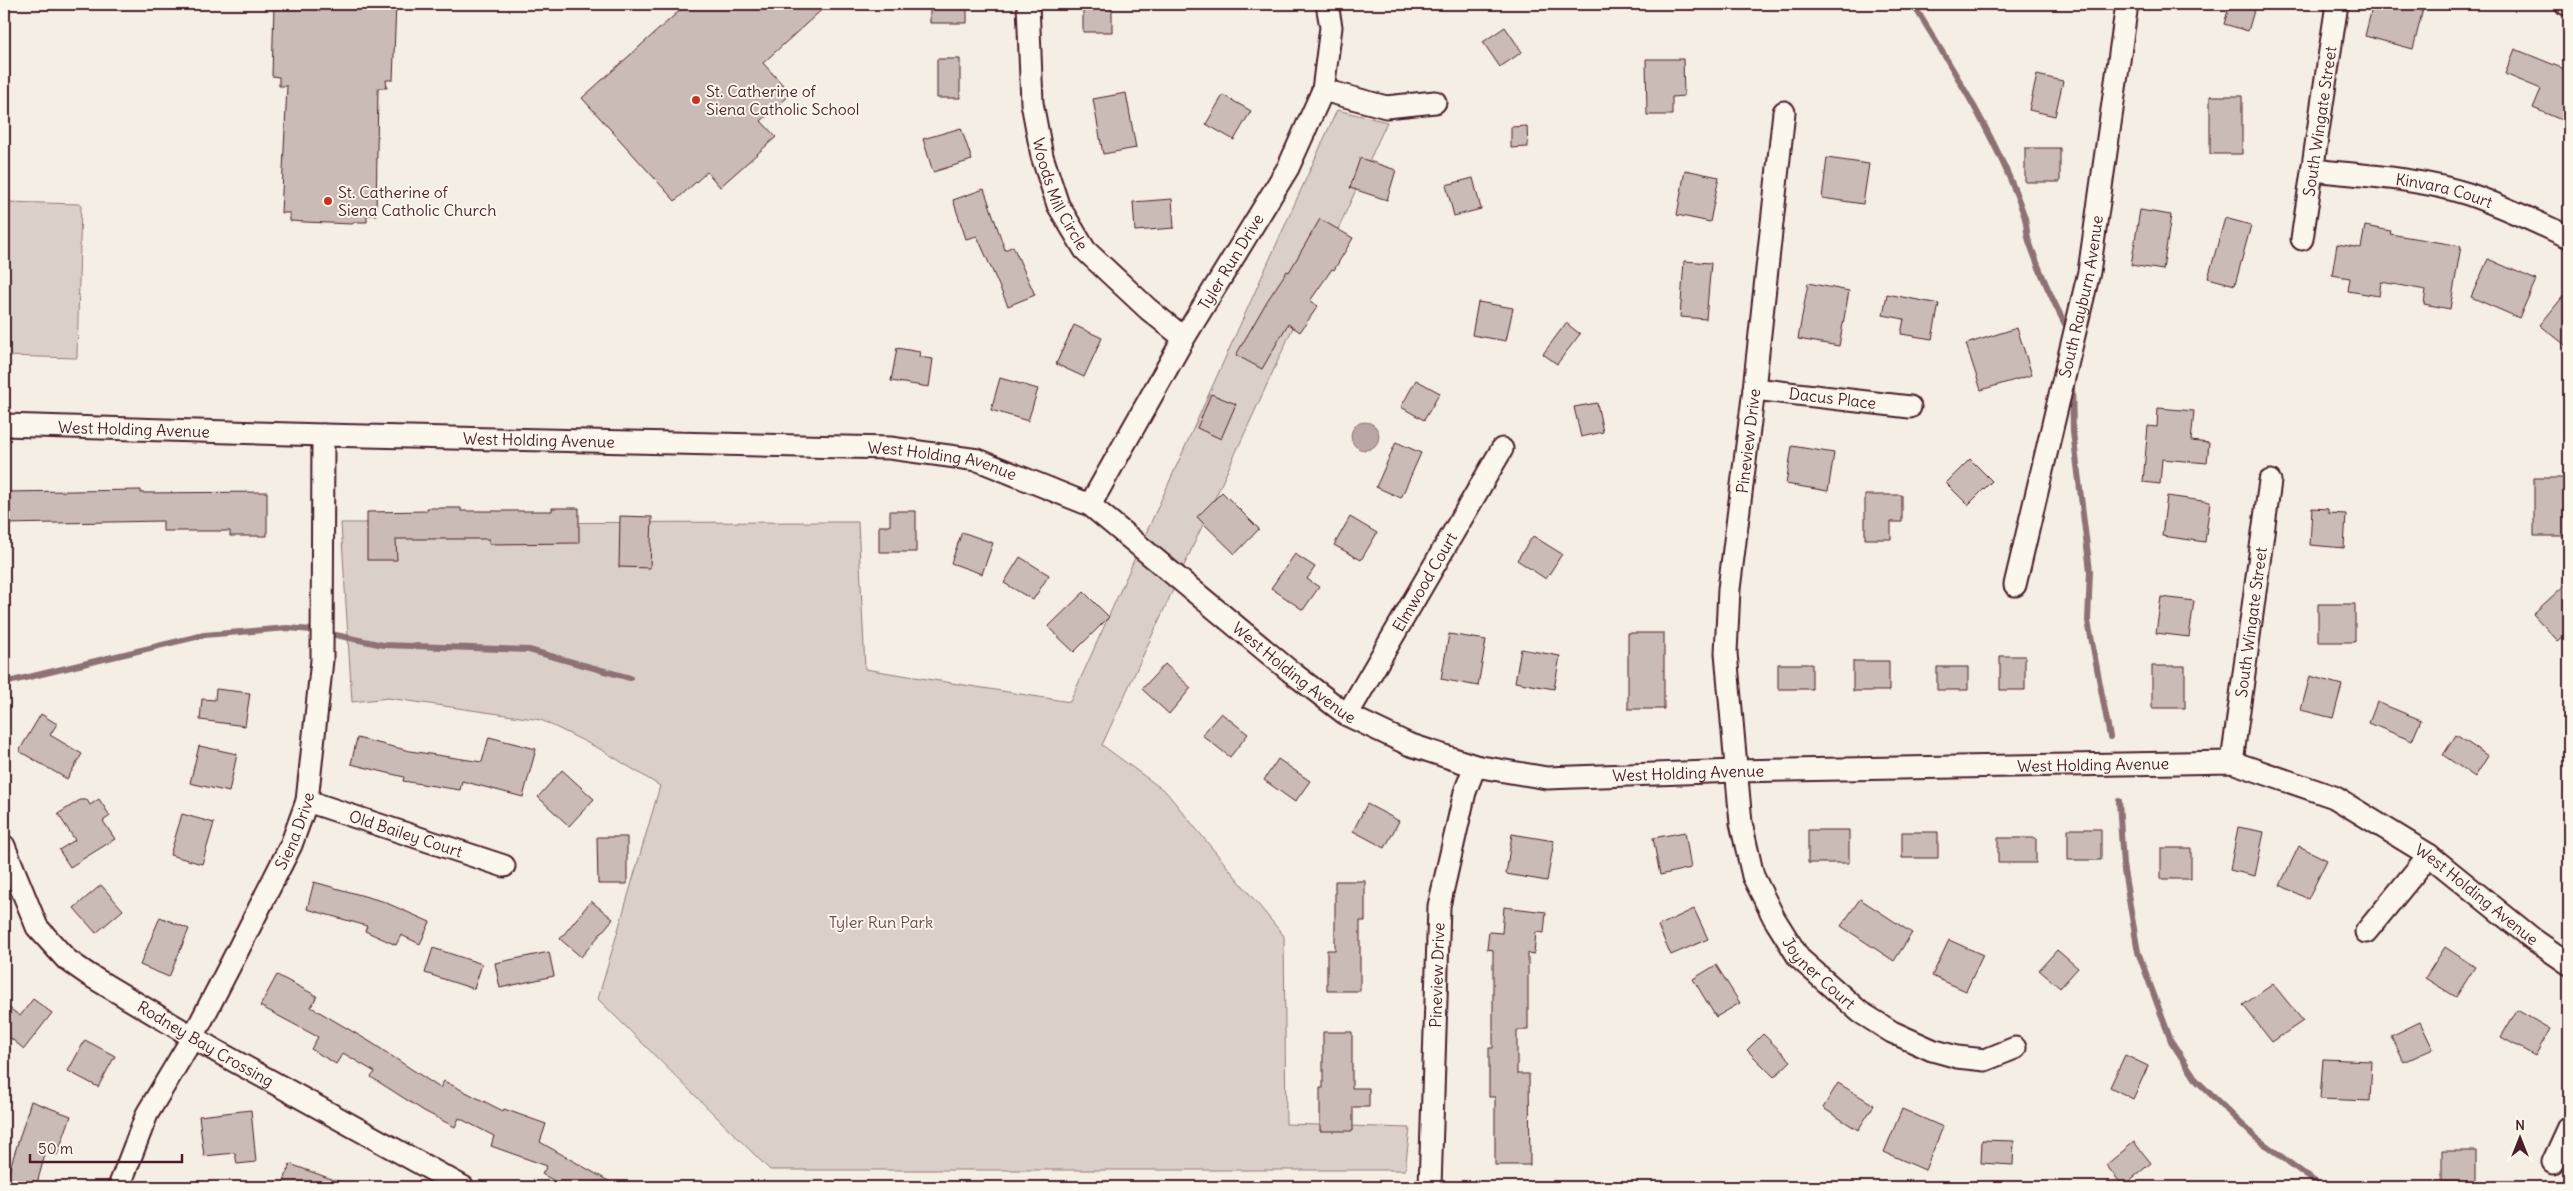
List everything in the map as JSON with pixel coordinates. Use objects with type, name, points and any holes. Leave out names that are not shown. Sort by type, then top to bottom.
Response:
[{"type":"street","name":"Woods Mill Circle","points":[[1028,4],[1032,103],[1042,156],[1058,205],[1085,250],[1148,309],[1184,338]]},
{"type":"street","name":"Tyler Run Drive","points":[[1090,505],[1184,338],[1288,168],[1323,90],[1332,27],[1327,4]]},
{"type":"street","name":"South Rayburn Avenue","points":[[2015,585],[2089,272],[2127,4]]},
{"type":"street","name":"South Wingate Street","points":[[2302,239],[2314,170],[2337,4]]},
{"type":"street","points":[[1323,90],[1386,107],[1435,102]]},
{"type":"street","name":"Pineview Drive","points":[[1736,771],[1726,653],[1729,590],[1754,389],[1784,112]]},
{"type":"street","name":"Kinvara Court","points":[[2314,170],[2414,183],[2466,194],[2515,212],[2569,237]]},
{"type":"street","name":"Dacus Place","points":[[1754,389],[1910,407]]},
{"type":"street","name":"West Holding Avenue","points":[[4,425],[323,436],[890,448],[978,460],[1090,505],[1290,671],[1347,715],[1408,744],[1475,766],[1547,778],[1736,771],[2232,762],[2334,797],[2429,854],[2533,939],[2569,964]]},
{"type":"street","name":"Siena Drive","points":[[119,1187],[147,1114],[193,1037],[291,845],[307,801],[322,660],[323,436]]},
{"type":"street","name":"Elmwood Court","points":[[1347,715],[1502,449]]},
{"type":"street","name":"South Wingate Street","points":[[2232,762],[2270,481]]},
{"type":"street","name":"Pineview Drive","points":[[1430,1187],[1438,906],[1465,792],[1475,766]]},
{"type":"street","name":"Joyner Court","points":[[1736,771],[1742,823],[1753,876],[1774,918],[1799,958],[1860,1012],[1892,1032],[1932,1050],[1957,1057],[1985,1060],[2015,1048]]},
{"type":"street","name":"Old Bailey Court","points":[[307,801],[504,866]]},
{"type":"street","name":"Rodney Bay Crossing","points":[[4,846],[37,927],[66,959],[89,975],[193,1037],[463,1187]]},
{"type":"street","points":[[2366,932],[2429,854]]},
{"type":"street","points":[[2553,1162],[2569,1127]]},
{"type":"green space","name":"Tyler Run Park","points":[[1337,110],[1387,122],[1102,745],[1166,792],[1284,936],[1286,1124],[1410,1128],[1405,1170],[770,1170],[598,999],[660,786],[602,750],[541,720],[388,698],[352,702],[341,523],[858,522],[865,669],[1070,702]]},
{"type":"green space","points":[[4,202],[81,204],[77,358],[4,356]]},
{"type":"shaded area","points":[[1365,422],[1375,426],[1379,436],[1375,446],[1365,450],[1355,446],[1351,436],[1355,426]]},
{"type":"building","points":[[274,4],[396,4],[393,80],[386,80],[387,88],[378,88],[376,215],[367,215],[367,222],[355,222],[352,224],[290,221],[290,213],[281,213],[287,86],[279,86],[279,77],[272,76]]},
{"type":"building","points":[[687,4],[828,4],[763,63],[791,94],[761,121],[776,137],[720,187],[707,172],[675,201],[582,98]]},
{"type":"building","points":[[930,4],[967,4],[967,23],[930,23]]},
{"type":"building","points":[[1083,4],[1112,4],[1112,32],[1083,32]]},
{"type":"building","points":[[2230,4],[2256,4],[2248,31],[2224,24]]},
{"type":"building","points":[[2373,4],[2401,4],[2423,9],[2413,49],[2365,36]]},
{"type":"building","points":[[1505,27],[1522,52],[1500,67],[1483,42]]},
{"type":"building","points":[[2515,49],[2569,71],[2569,110],[2564,121],[2533,108],[2541,89],[2505,74]]},
{"type":"building","points":[[937,59],[960,59],[960,98],[937,98]]},
{"type":"building","points":[[1646,59],[1683,59],[1684,96],[1672,97],[1672,115],[1647,115]]},
{"type":"building","points":[[2037,75],[2063,81],[2055,116],[2029,110]]},
{"type":"building","points":[[1126,93],[1136,148],[1103,154],[1093,99]]},
{"type":"building","points":[[1223,95],[1251,111],[1234,140],[1206,124]]},
{"type":"building","points":[[2210,96],[2242,96],[2242,154],[2210,154]]},
{"type":"building","points":[[1527,126],[1528,147],[1511,148],[1511,127]]},
{"type":"building","points":[[961,128],[972,160],[933,172],[923,139]]},
{"type":"building","points":[[2025,148],[2060,148],[2060,182],[2025,182]]},
{"type":"building","points":[[1360,158],[1396,170],[1387,200],[1350,188]]},
{"type":"building","points":[[1827,158],[1869,164],[1863,204],[1822,198]]},
{"type":"building","points":[[1685,170],[1719,177],[1710,222],[1677,215]]},
{"type":"building","points":[[1473,178],[1481,209],[1454,216],[1446,185]]},
{"type":"building","points":[[984,189],[1005,250],[1013,246],[1035,295],[1008,306],[977,236],[966,239],[953,200]]},
{"type":"building","points":[[1172,199],[1174,228],[1135,231],[1133,202]]},
{"type":"building","points":[[2140,210],[2171,215],[2163,270],[2131,265]]},
{"type":"building","points":[[2225,218],[2251,225],[2235,285],[2208,278]]},
{"type":"building","points":[[1320,219],[1353,238],[1334,270],[1332,269],[1310,301],[1318,306],[1300,332],[1288,324],[1262,369],[1236,355],[1267,301],[1287,271],[1289,272]]},
{"type":"building","points":[[2365,226],[2391,231],[2390,234],[2461,246],[2450,309],[2424,304],[2426,290],[2381,282],[2379,296],[2348,291],[2350,278],[2332,275],[2337,244],[2361,248]]},
{"type":"building","points":[[2488,259],[2536,280],[2519,318],[2471,297]]},
{"type":"building","points":[[1684,261],[1711,263],[1706,319],[1680,317]]},
{"type":"building","points":[[1808,283],[1849,291],[1839,346],[1798,339]]},
{"type":"building","points":[[2569,289],[2569,348],[2540,325]]},
{"type":"building","points":[[1887,294],[1939,304],[1932,339],[1901,334],[1904,319],[1883,315]]},
{"type":"building","points":[[1478,302],[1513,308],[1506,341],[1472,335]]},
{"type":"building","points":[[1566,323],[1580,334],[1557,364],[1543,354]]},
{"type":"building","points":[[1074,325],[1102,338],[1084,377],[1056,364]]},
{"type":"building","points":[[2017,328],[2032,375],[1981,390],[1966,344]]},
{"type":"building","points":[[897,348],[920,352],[919,357],[933,359],[929,387],[891,381]]},
{"type":"building","points":[[1000,378],[1038,389],[1028,421],[991,410]]},
{"type":"building","points":[[1416,380],[1440,393],[1424,420],[1401,407]]},
{"type":"building","points":[[1211,394],[1236,404],[1221,439],[1197,428]]},
{"type":"building","points":[[1597,403],[1603,432],[1581,437],[1574,407]]},
{"type":"building","points":[[2158,408],[2194,411],[2191,441],[2209,443],[2207,463],[2162,459],[2160,484],[2143,482],[2148,426],[2157,427]]},
{"type":"building","points":[[1396,442],[1421,453],[1401,498],[1376,487]]},
{"type":"building","points":[[1792,446],[1834,453],[1828,491],[1786,484]]},
{"type":"building","points":[[1970,459],[1992,481],[1968,505],[1946,483]]},
{"type":"building","points":[[2534,478],[2569,478],[2569,536],[2534,536]]},
{"type":"building","points":[[141,490],[141,493],[267,492],[267,536],[230,536],[230,531],[163,531],[163,521],[4,524],[4,492]]},
{"type":"building","points":[[1222,492],[1259,529],[1235,554],[1197,517]]},
{"type":"building","points":[[1865,495],[1902,495],[1902,522],[1891,522],[1891,539],[1865,539]]},
{"type":"building","points":[[2167,496],[2210,502],[2205,542],[2162,536]]},
{"type":"building","points":[[427,508],[461,508],[461,511],[552,511],[552,508],[579,508],[579,543],[489,544],[489,539],[396,539],[397,560],[367,560],[367,512],[427,511]]},
{"type":"building","points":[[2312,508],[2328,509],[2328,513],[2346,514],[2344,548],[2310,545]]},
{"type":"building","points":[[890,511],[916,511],[916,552],[879,552],[879,526],[890,526]]},
{"type":"building","points":[[620,516],[652,517],[650,568],[619,567]]},
{"type":"building","points":[[1350,517],[1377,533],[1361,560],[1334,545]]},
{"type":"building","points":[[962,532],[993,543],[982,574],[951,563]]},
{"type":"building","points":[[1533,536],[1562,554],[1546,579],[1517,560]]},
{"type":"building","points":[[1295,554],[1315,567],[1307,579],[1319,587],[1303,610],[1271,588]]},
{"type":"building","points":[[1020,557],[1049,575],[1033,600],[1004,583]]},
{"type":"building","points":[[2569,581],[2569,632],[2558,641],[2533,614]]},
{"type":"building","points":[[1084,592],[1109,617],[1074,652],[1048,627]]},
{"type":"building","points":[[2161,597],[2194,601],[2189,637],[2156,633]]},
{"type":"building","points":[[2318,604],[2355,604],[2355,642],[2318,642]]},
{"type":"building","points":[[1628,633],[1664,633],[1664,709],[1628,709]]},
{"type":"building","points":[[1449,634],[1486,640],[1478,686],[1441,679]]},
{"type":"building","points":[[1521,649],[1560,656],[1554,689],[1515,682]]},
{"type":"building","points":[[2000,656],[2025,656],[2025,690],[2000,690]]},
{"type":"building","points":[[1853,661],[1889,661],[1889,691],[1853,691]]},
{"type":"building","points":[[1165,664],[1191,688],[1169,714],[1142,689]]},
{"type":"building","points":[[1778,664],[1812,664],[1812,689],[1778,689]]},
{"type":"building","points":[[2152,666],[2185,666],[2185,708],[2152,708]]},
{"type":"building","points":[[1937,667],[1968,667],[1968,690],[1937,690]]},
{"type":"building","points":[[2310,676],[2342,685],[2333,718],[2301,710]]},
{"type":"building","points":[[216,689],[250,693],[245,726],[200,720],[202,699],[215,700]]},
{"type":"building","points":[[2377,702],[2421,720],[2412,741],[2369,723]]},
{"type":"building","points":[[1221,713],[1248,734],[1230,757],[1202,735]]},
{"type":"building","points":[[41,714],[57,724],[50,735],[82,754],[67,779],[19,751]]},
{"type":"building","points":[[2456,735],[2488,756],[2475,777],[2443,755]]},
{"type":"building","points":[[489,737],[536,749],[523,797],[462,781],[460,790],[403,781],[404,777],[351,764],[357,738],[410,751],[482,762]]},
{"type":"building","points":[[199,746],[237,754],[229,792],[190,783]]},
{"type":"building","points":[[1278,759],[1310,781],[1295,802],[1264,780]]},
{"type":"building","points":[[562,770],[594,799],[569,826],[538,797]]},
{"type":"building","points":[[99,799],[110,816],[103,821],[115,839],[70,867],[59,850],[75,840],[58,814],[80,800],[87,800],[90,805]]},
{"type":"building","points":[[1367,804],[1399,821],[1385,848],[1353,831]]},
{"type":"building","points":[[182,814],[214,823],[202,864],[170,855]]},
{"type":"building","points":[[2238,827],[2264,832],[2255,876],[2230,870]]},
{"type":"building","points":[[2068,829],[2101,829],[2101,860],[2068,860]]},
{"type":"building","points":[[1808,830],[1849,830],[1849,863],[1808,863]]},
{"type":"building","points":[[1685,832],[1691,868],[1660,875],[1653,838]]},
{"type":"building","points":[[1902,832],[1938,832],[1938,858],[1902,858]]},
{"type":"building","points":[[1512,834],[1554,841],[1547,881],[1506,874]]},
{"type":"building","points":[[597,837],[627,837],[627,884],[598,884]]},
{"type":"building","points":[[1998,838],[2036,838],[2036,863],[1998,863]]},
{"type":"building","points":[[2299,846],[2327,860],[2308,899],[2280,885]]},
{"type":"building","points":[[2161,848],[2191,848],[2191,879],[2161,879]]},
{"type":"building","points":[[1335,881],[1365,881],[1365,921],[1360,921],[1360,991],[1327,991],[1327,950],[1335,950]]},
{"type":"building","points":[[314,882],[382,901],[430,922],[420,944],[401,935],[396,945],[365,931],[367,926],[307,909]]},
{"type":"building","points":[[101,885],[123,910],[96,933],[74,908]]},
{"type":"building","points":[[1860,899],[1912,933],[1894,961],[1841,926]]},
{"type":"building","points":[[591,901],[613,919],[581,957],[560,939]]},
{"type":"building","points":[[1504,907],[1546,912],[1544,933],[1536,932],[1534,954],[1528,953],[1528,1030],[1517,1030],[1517,1074],[1529,1074],[1530,1165],[1495,1165],[1495,1097],[1489,1097],[1489,1048],[1493,1048],[1493,950],[1487,949],[1489,932],[1502,933]]},
{"type":"building","points":[[1694,909],[1708,939],[1671,955],[1658,926]]},
{"type":"building","points":[[160,917],[189,929],[169,977],[140,965]]},
{"type":"building","points":[[1949,940],[1983,955],[1966,991],[1932,976]]},
{"type":"building","points":[[2445,947],[2475,967],[2456,997],[2425,978]]},
{"type":"building","points":[[433,948],[482,964],[474,989],[425,973]]},
{"type":"building","points":[[2057,950],[2078,968],[2060,988],[2039,970]]},
{"type":"building","points":[[549,952],[554,976],[500,988],[495,963]]},
{"type":"building","points":[[1716,965],[1740,1003],[1716,1017],[1693,979]]},
{"type":"building","points":[[277,975],[317,996],[311,1007],[372,1043],[440,1088],[444,1081],[503,1111],[504,1109],[546,1124],[540,1142],[619,1187],[565,1187],[542,1174],[547,1166],[491,1146],[494,1136],[459,1118],[455,1127],[424,1111],[371,1077],[375,1072],[343,1053],[336,1064],[311,1049],[318,1037],[260,1006]]},
{"type":"building","points":[[2273,984],[2303,1021],[2272,1042],[2243,1005]]},
{"type":"building","points":[[33,999],[52,1013],[24,1049],[4,1033],[4,1004],[20,1016]]},
{"type":"building","points":[[2517,1010],[2550,1029],[2535,1056],[2501,1037]]},
{"type":"building","points":[[2420,1022],[2433,1049],[2404,1062],[2391,1036]]},
{"type":"building","points":[[1323,1032],[1352,1032],[1352,1088],[1369,1088],[1369,1107],[1353,1107],[1353,1131],[1320,1131],[1320,1088],[1323,1088]]},
{"type":"building","points":[[1763,1034],[1791,1061],[1774,1077],[1747,1050]]},
{"type":"building","points":[[85,1040],[115,1056],[98,1087],[68,1071]]},
{"type":"building","points":[[2125,1055],[2148,1066],[2133,1099],[2110,1087]]},
{"type":"building","points":[[2323,1059],[2372,1061],[2370,1101],[2320,1099]]},
{"type":"building","points":[[1838,1083],[1874,1105],[1858,1130],[1823,1108]]},
{"type":"building","points":[[31,1101],[71,1116],[57,1155],[46,1151],[36,1187],[4,1187]]},
{"type":"building","points":[[1902,1109],[1943,1127],[1925,1170],[1884,1152]]},
{"type":"building","points":[[251,1110],[256,1162],[237,1164],[235,1153],[204,1156],[199,1116]]},
{"type":"building","points":[[1982,1140],[2014,1141],[2013,1165],[1981,1163]]},
{"type":"building","points":[[2134,1142],[2151,1163],[2123,1186],[2106,1165]]},
{"type":"building","points":[[2442,1151],[2476,1151],[2476,1182],[2442,1182]]},
{"type":"building","points":[[290,1164],[348,1185],[348,1187],[282,1187]]},
{"type":"waterway","points":[[1913,4],[1974,106],[2002,160],[2024,215],[2028,238],[2037,262],[2065,324]]},
{"type":"waterway","points":[[2072,382],[2073,432],[2090,571],[2088,621],[2110,737]]},
{"type":"waterway","points":[[4,683],[204,635],[288,628],[312,630],[383,645],[529,650],[630,678]]},
{"type":"waterway","points":[[2119,801],[2123,865],[2138,952],[2171,1041],[2197,1081],[2255,1137],[2322,1187]]},
{"type":"place","name":"St. Catherine of Siena Catholic School","points":[[696,100]]},
{"type":"place","name":"St. Catherine of Siena Catholic Church","points":[[328,201]]}]
